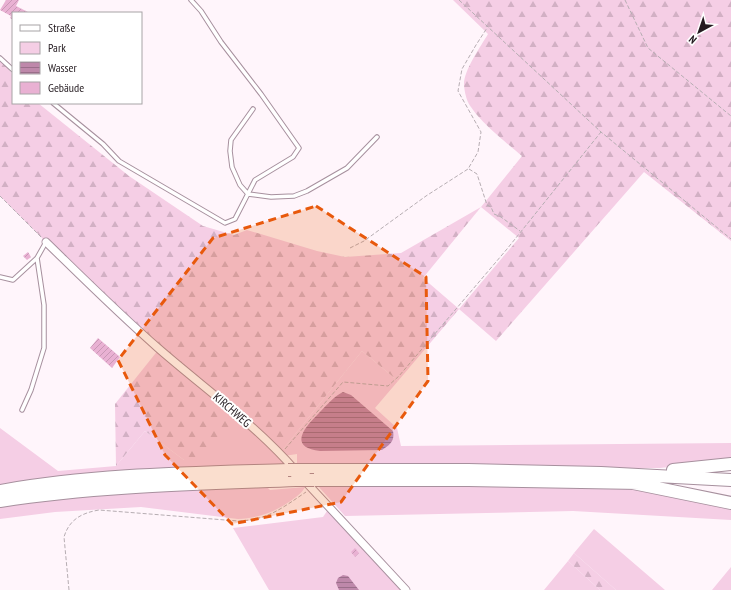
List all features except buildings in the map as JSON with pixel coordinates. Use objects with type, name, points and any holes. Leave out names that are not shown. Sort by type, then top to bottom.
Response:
[{"type":"highway","points":[[601,473],[680,470],[731,464]]},
{"type":"highway","points":[[0,491],[38,485],[120,478],[288,470],[468,470],[601,473],[731,480]]},
{"type":"highway","points":[[0,501],[84,490],[296,480],[313,484],[468,480],[731,484]]},
{"type":"highway","points":[[632,483],[731,503]]},
{"type":"street","name":"KIRCHWEG","points":[[46,242],[110,305],[159,349],[240,416],[313,484],[406,590]]},
{"type":"lane","points":[[54,104],[103,144],[120,161],[225,223],[235,219],[254,180],[293,157],[299,148],[261,94],[221,42],[201,12],[190,0]]},
{"type":"lane","points":[[0,58],[12,69]]},
{"type":"lane","points":[[253,109],[231,140],[230,151],[232,167],[240,185],[248,194],[271,197],[294,196],[307,191],[347,168],[377,137]]},
{"type":"lane","points":[[0,277],[13,280],[37,258],[46,242]]},
{"type":"lane","points":[[22,410],[31,390],[44,348],[44,305],[37,258]]},
{"type":"path","points":[[459,0],[601,132],[731,239]]},
{"type":"path","points":[[625,0],[648,48],[731,116]]},
{"type":"path","points":[[350,248],[364,241],[426,196],[468,169],[478,152],[481,132],[458,91],[462,69],[476,44],[488,28]]},
{"type":"path","points":[[280,453],[343,382],[388,386],[398,376],[521,231],[601,132]]},
{"type":"path","points":[[468,169],[477,174],[486,206],[491,207],[494,214],[521,231]]},
{"type":"path","points":[[0,196],[46,242]]},
{"type":"path","points":[[69,590],[64,538],[71,522],[83,514],[99,510],[251,521],[268,516],[278,511],[313,484]]},
{"type":"highlighted area","points":[[316,206],[426,277],[428,381],[341,502],[232,524],[165,455],[118,360],[213,238]]},
{"type":"green space","points":[[453,0],[731,0],[731,241],[644,172],[496,341],[459,309],[519,238],[481,207],[522,156],[478,116],[472,109],[466,96],[464,84],[467,72],[473,58],[488,34]]},
{"type":"green space","points":[[0,58],[12,74],[12,104],[39,104],[129,176],[203,226],[234,235],[247,230],[317,251],[345,257],[401,253],[481,207],[423,278],[459,309],[398,381],[362,351],[280,453],[240,416],[200,460],[184,460],[145,431],[116,466],[115,404],[159,349],[46,242],[0,196]]},
{"type":"green space","points":[[362,351],[398,381],[375,408],[397,428],[401,446],[731,443],[731,460],[660,468],[297,463],[297,454],[284,456],[280,453]]},
{"type":"green space","points":[[238,418],[276,452],[286,464],[0,487],[0,428],[58,471],[116,466],[145,431],[184,460]]},
{"type":"green space","points":[[345,484],[631,486],[731,504],[731,520],[573,511],[345,516],[318,486]]},
{"type":"green space","points":[[265,485],[270,490],[305,487],[298,496],[279,508],[260,516],[238,519],[141,507],[55,512],[0,519],[0,505],[76,495]]},
{"type":"green space","points":[[329,508],[406,590],[269,590],[233,528],[323,517]]},
{"type":"green space","points":[[594,529],[665,590],[616,590],[574,553]]},
{"type":"green space","points":[[574,553],[616,590],[600,590],[568,561]]},
{"type":"green space","points":[[568,561],[600,590],[544,590]]},
{"type":"green space","points":[[731,567],[731,590],[712,590]]},
{"type":"water","points":[[343,392],[351,395],[393,431],[393,440],[382,450],[320,451],[310,449],[301,441],[304,430],[309,424],[330,401]]},
{"type":"water","points":[[343,575],[348,576],[359,590],[339,590],[336,583],[338,578]]}]
